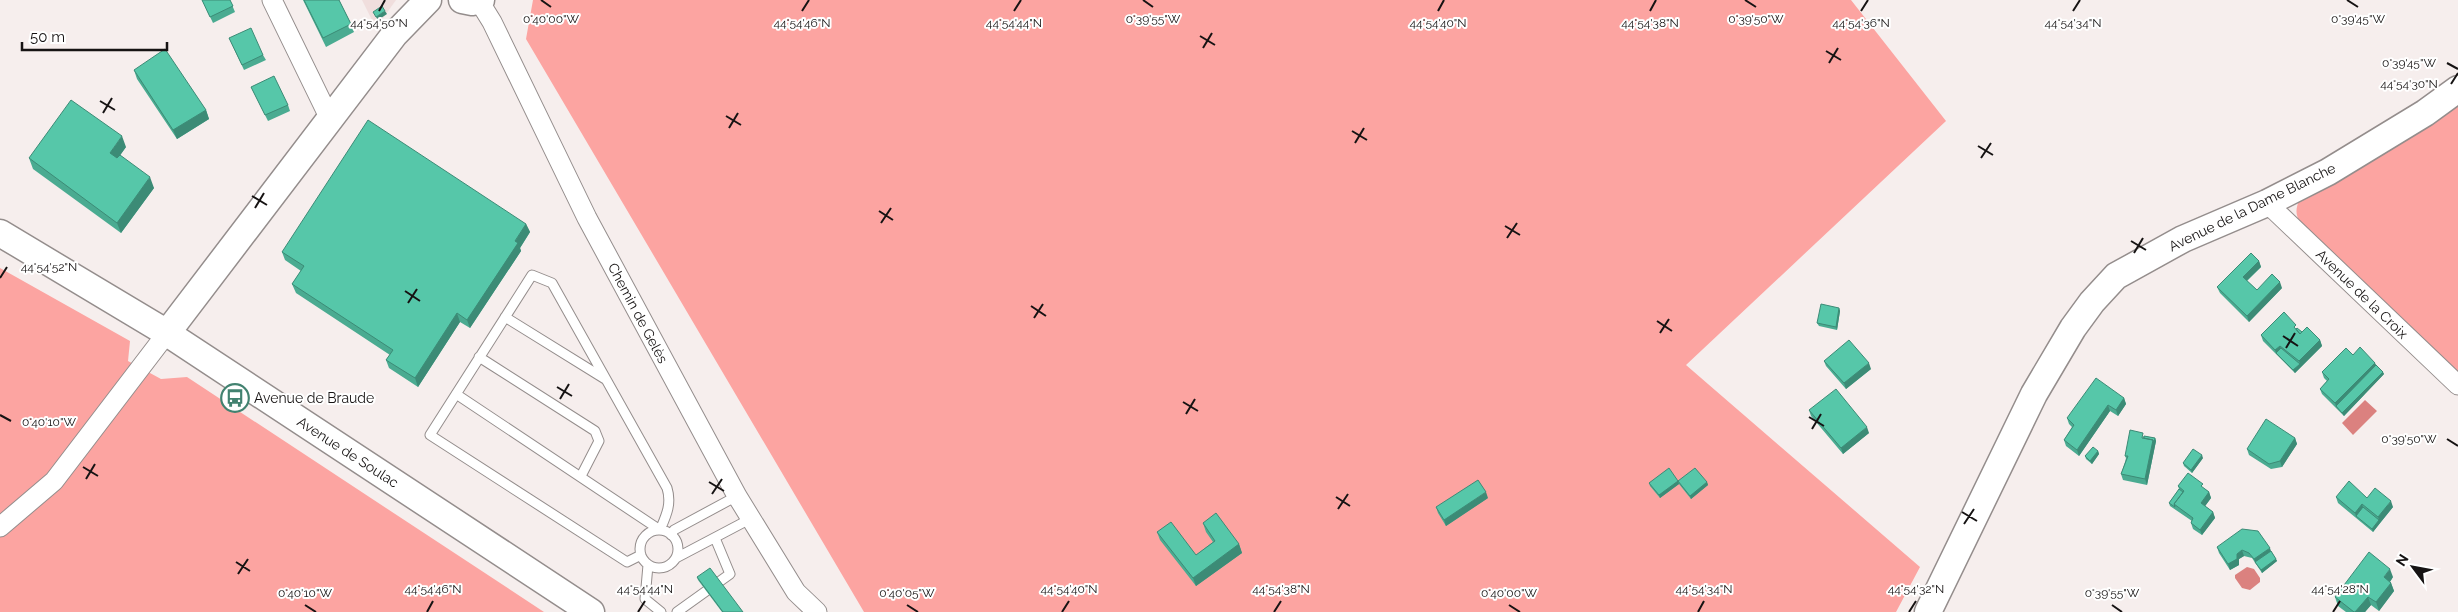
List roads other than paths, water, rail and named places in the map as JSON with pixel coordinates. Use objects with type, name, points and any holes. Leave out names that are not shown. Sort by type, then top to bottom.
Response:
[{"type":"main road","points":[[167,334],[394,35],[428,0]]},
{"type":"main road","name":"Avenue de la Dame Blanche","points":[[1928,612],[2034,394],[2073,328],[2092,302],[2116,276],[2183,239],[2267,203],[2328,172],[2425,113],[2458,89]]},
{"type":"main road","name":"Avenue de Soulac","points":[[0,233],[167,334],[591,612]]},
{"type":"street","points":[[272,0],[330,119]]},
{"type":"street","name":"Chemin de Gelès","points":[[474,0],[492,22],[587,218],[737,496],[796,592],[817,612]]},
{"type":"street","name":"Avenue de la Croix","points":[[2267,203],[2458,385]]},
{"type":"street","points":[[0,527],[54,481],[167,334]]},
{"type":"lane","points":[[641,555],[627,562],[430,434],[532,275],[552,283],[667,488],[670,497],[669,510],[660,530]]},
{"type":"lane","points":[[505,317],[606,380]]},
{"type":"lane","points":[[479,357],[595,431],[598,441],[581,476]]},
{"type":"lane","points":[[456,394],[660,530],[672,535],[678,546],[676,558]]},
{"type":"lane","points":[[672,535],[674,530],[737,496]]},
{"type":"lane","points":[[648,565],[660,568],[672,563],[676,558],[750,519]]},
{"type":"lane","points":[[660,530],[654,531],[644,538],[641,543],[641,555],[648,565],[645,599],[661,612]]},
{"type":"lane","points":[[677,612],[730,574],[715,538]]},
{"type":"place","name":"Avenue de Braude","points":[[235,398]]}]
